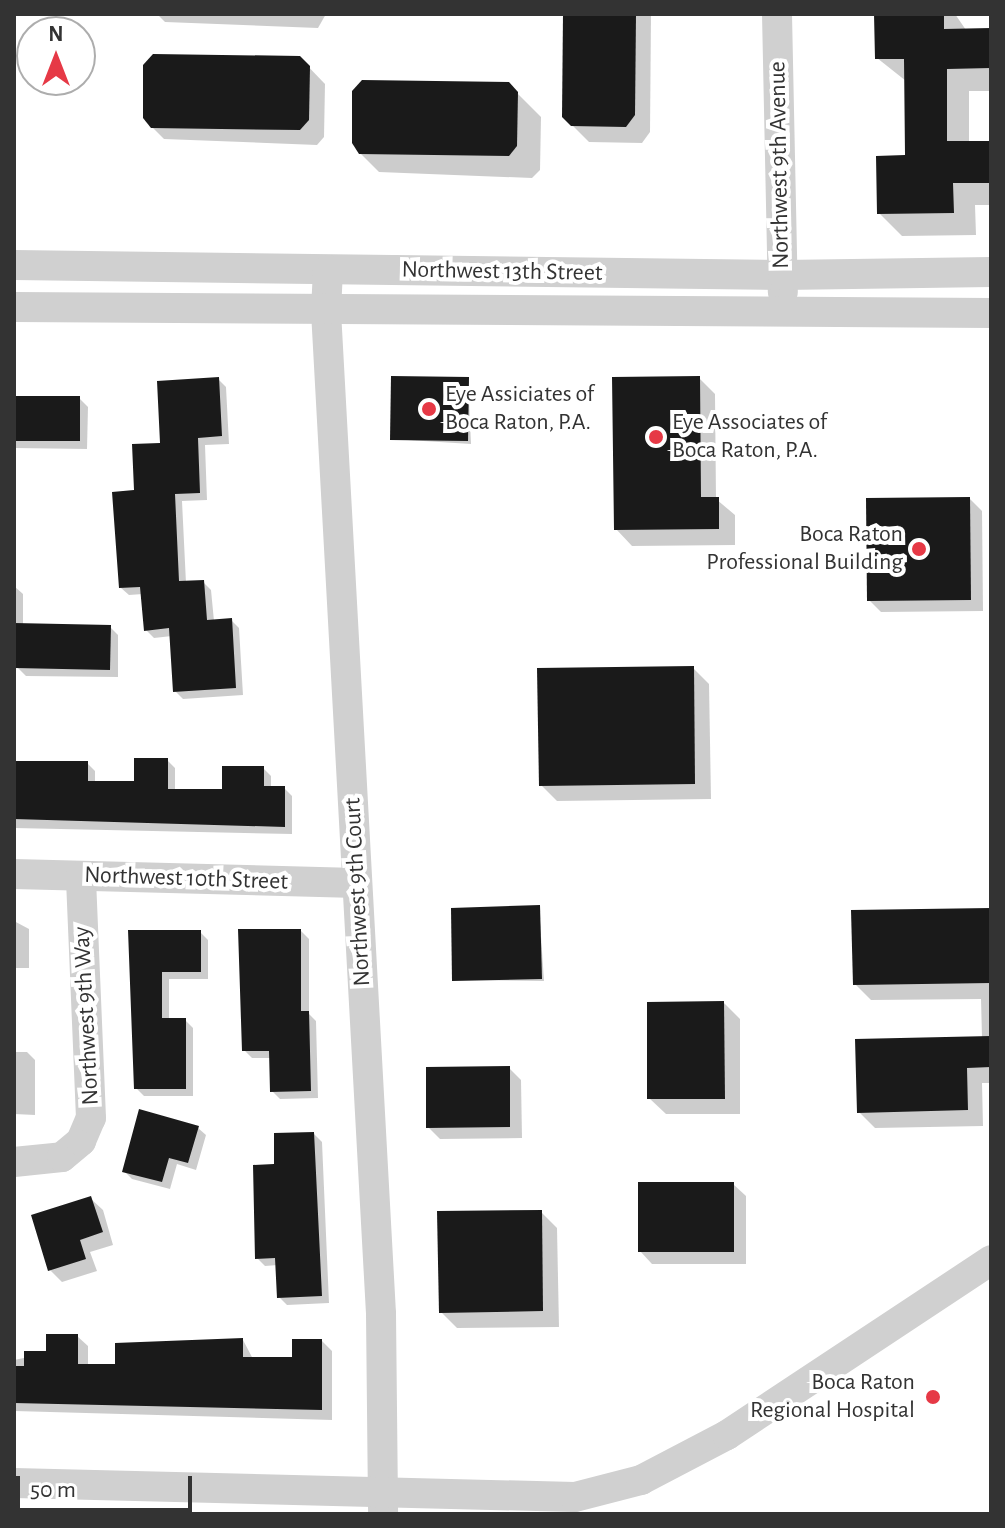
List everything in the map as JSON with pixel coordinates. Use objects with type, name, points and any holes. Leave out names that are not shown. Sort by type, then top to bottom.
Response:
[{"type":"street","name":"Northwest 9th Avenue","points":[[777,14],[783,316]]},
{"type":"street","name":"Northwest 13th Street","points":[[14,265],[783,275],[991,272]]},
{"type":"street","name":"Northwest 9th Court","points":[[328,270],[326,311],[381,1314],[383,1504]]},
{"type":"street","name":"Northwest 13th Street","points":[[14,307],[783,316],[991,313]]},
{"type":"street","name":"Northwest 10th Street","points":[[14,874],[357,883]]},
{"type":"street","name":"Northwest 9th Way","points":[[14,1162],[62,1157],[81,1141],[91,1118],[81,876]]},
{"type":"street","points":[[14,1483],[383,1504],[575,1497],[641,1480],[777,1405],[991,1260]]},
{"type":"building","points":[[563,14],[636,14],[635,115],[626,127],[571,126],[562,117]]},
{"type":"building","points":[[874,14],[944,14],[944,29],[991,28],[991,68],[947,69],[947,141],[991,141],[991,183],[953,183],[954,213],[877,214],[876,156],[905,155],[904,59],[875,59]]},
{"type":"building","points":[[153,54],[300,56],[310,66],[309,120],[300,130],[151,128],[143,118],[143,65]]},
{"type":"building","points":[[362,80],[509,82],[518,92],[517,146],[509,156],[359,154],[352,143],[352,91]]},
{"type":"building","name":"Eye Assiciates of Boca Raton, P.A.","points":[[391,376],[469,377],[468,441],[390,440]]},
{"type":"building","name":"Eye Associates of Boca Raton, P.A.","points":[[700,376],[701,497],[719,497],[719,529],[614,530],[612,377]]},
{"type":"building","points":[[219,377],[222,436],[198,438],[200,493],[175,494],[179,581],[204,580],[207,620],[232,618],[236,688],[173,692],[169,628],[144,631],[140,587],[119,588],[112,492],[134,490],[132,444],[160,443],[157,381]]},
{"type":"building","points":[[14,396],[80,396],[80,441],[14,441]]},
{"type":"building","name":"Boca Raton Professional Building","points":[[970,497],[971,600],[867,601],[866,498]]},
{"type":"building","points":[[14,623],[111,625],[110,670],[15,668]]},
{"type":"building","points":[[694,666],[695,784],[539,786],[537,668]]},
{"type":"building","points":[[134,758],[168,758],[168,789],[222,789],[222,766],[264,766],[264,786],[285,786],[285,827],[14,819],[14,761],[88,761],[88,781],[134,781]]},
{"type":"building","points":[[540,905],[542,979],[452,981],[451,908]]},
{"type":"building","points":[[991,908],[991,983],[853,985],[851,910]]},
{"type":"building","points":[[238,929],[301,929],[301,1011],[309,1011],[311,1091],[270,1092],[269,1051],[242,1051]]},
{"type":"building","points":[[128,930],[201,930],[201,972],[162,972],[162,1018],[186,1018],[186,1089],[134,1089]]},
{"type":"building","points":[[724,1001],[725,1099],[647,1099],[647,1002]]},
{"type":"building","points":[[991,1036],[991,1067],[967,1068],[968,1110],[857,1113],[855,1039]]},
{"type":"building","points":[[510,1066],[510,1127],[426,1128],[426,1067]]},
{"type":"building","points":[[139,1109],[199,1126],[188,1163],[169,1158],[162,1182],[122,1172]]},
{"type":"building","points":[[314,1132],[322,1296],[277,1298],[275,1258],[255,1259],[253,1165],[274,1164],[274,1133]]},
{"type":"building","points":[[638,1182],[734,1182],[734,1252],[638,1252]]},
{"type":"building","points":[[91,1196],[103,1232],[80,1240],[86,1259],[48,1271],[31,1215]]},
{"type":"building","points":[[542,1210],[543,1311],[439,1313],[437,1211]]},
{"type":"building","points":[[46,1334],[78,1334],[78,1364],[115,1364],[115,1343],[243,1338],[243,1357],[292,1357],[292,1339],[322,1339],[322,1410],[14,1403],[14,1366],[24,1366],[24,1351],[46,1351]]},
{"type":"place","name":"Eye Assiciates of Boca Raton, P.A.","points":[[429,409]]},
{"type":"place","name":"Eye Associates of Boca Raton, P.A.","points":[[656,437]]},
{"type":"place","name":"Boca Raton Professional Building","points":[[919,549]]},
{"type":"place","name":"Boca Raton Regional Hospital","points":[[933,1397]]}]
